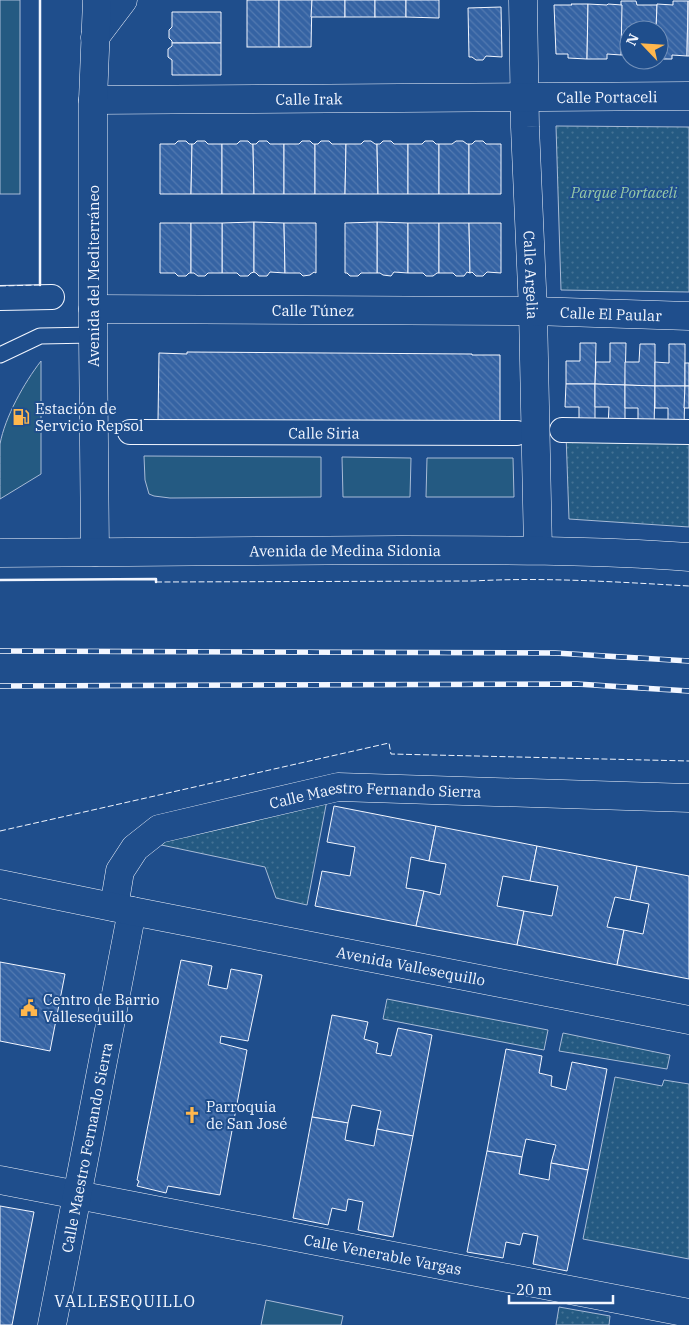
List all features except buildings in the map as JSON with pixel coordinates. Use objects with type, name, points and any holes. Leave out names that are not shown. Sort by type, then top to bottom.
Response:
[{"type":"street","name":"Avenida del Mediterráneo","points":[[95,552],[92,100],[97,0]]},
{"type":"street","points":[[95,37],[124,0]]},
{"type":"street","name":"Calle Argelia","points":[[523,0],[533,311],[538,550]]},
{"type":"street","name":"Calle Portaceli","points":[[525,97],[689,96]]},
{"type":"street","name":"Calle Irak","points":[[92,100],[525,97]]},
{"type":"street","points":[[0,298],[52,297]]},
{"type":"street","name":"Calle El Paular","points":[[533,311],[689,316]]},
{"type":"street","name":"Calle Túnez","points":[[93,322],[533,311]]},
{"type":"street","points":[[562,430],[689,432]]},
{"type":"street","name":"Calle Siria","points":[[130,432],[518,433]]},
{"type":"street","name":"Avenida de Medina Sidonia","points":[[0,553],[240,550],[538,550],[638,553],[689,557]]},
{"type":"street","name":"Calle Maestro Fernando Sierra","points":[[52,1325],[77,1194],[123,909],[120,871],[135,848],[159,829],[338,788],[689,798]]},
{"type":"street","name":"Avenida Vallesequillo","points":[[0,884],[689,1020]]},
{"type":"street","name":"Calle Venerable Vargas","points":[[0,1180],[689,1313]]},
{"type":"lane","points":[[0,355],[40,336],[93,322]]},
{"type":"green space","points":[[0,0],[20,0],[20,194],[0,194]]},
{"type":"green space","name":"Parque Portaceli","points":[[556,126],[689,127],[689,292],[561,290]]},
{"type":"green space","points":[[41,361],[41,474],[0,499],[0,444],[2,434],[16,401]]},
{"type":"green space","points":[[566,434],[689,435],[689,527],[569,519]]},
{"type":"green space","points":[[144,456],[321,457],[321,497],[170,498],[154,496],[149,494],[145,480]]},
{"type":"green space","points":[[342,457],[411,458],[410,497],[343,497]]},
{"type":"green space","points":[[427,458],[513,458],[514,497],[426,497]]},
{"type":"green space","points":[[327,800],[307,905],[276,898],[265,867],[152,843]]},
{"type":"green space","points":[[387,999],[548,1030],[544,1050],[383,1019]]},
{"type":"green space","points":[[563,1033],[670,1055],[667,1069],[559,1051]]},
{"type":"green space","points":[[615,1077],[662,1086],[664,1080],[689,1084],[689,1259],[583,1239]]},
{"type":"green space","points":[[266,1300],[343,1316],[341,1325],[261,1325]]},
{"type":"green space","points":[[559,1307],[610,1316],[609,1325],[556,1325]]},
{"type":"railway","points":[[0,651],[555,653],[689,661]]},
{"type":"railway","points":[[0,686],[577,684],[689,691]]},
{"type":"fence","points":[[0,286],[40,285]]},
{"type":"fence","points":[[156,582],[527,580],[689,586]]},
{"type":"fence","points":[[0,831],[389,743],[391,754],[689,761]]},
{"type":"wall","points":[[40,0],[40,285]]},
{"type":"wall","points":[[0,580],[156,579],[156,582]]},
{"type":"place","name":"Estación de Servicio Repsol","points":[[21,417]]},
{"type":"place","name":"Centro de Barrio Vallesequillo","points":[[29,1008]]},
{"type":"place","name":"Parroquia de San José","points":[[192,1115]]},
{"type":"district","name":"VALLESEQUILLO","points":[[125,1301]]}]
